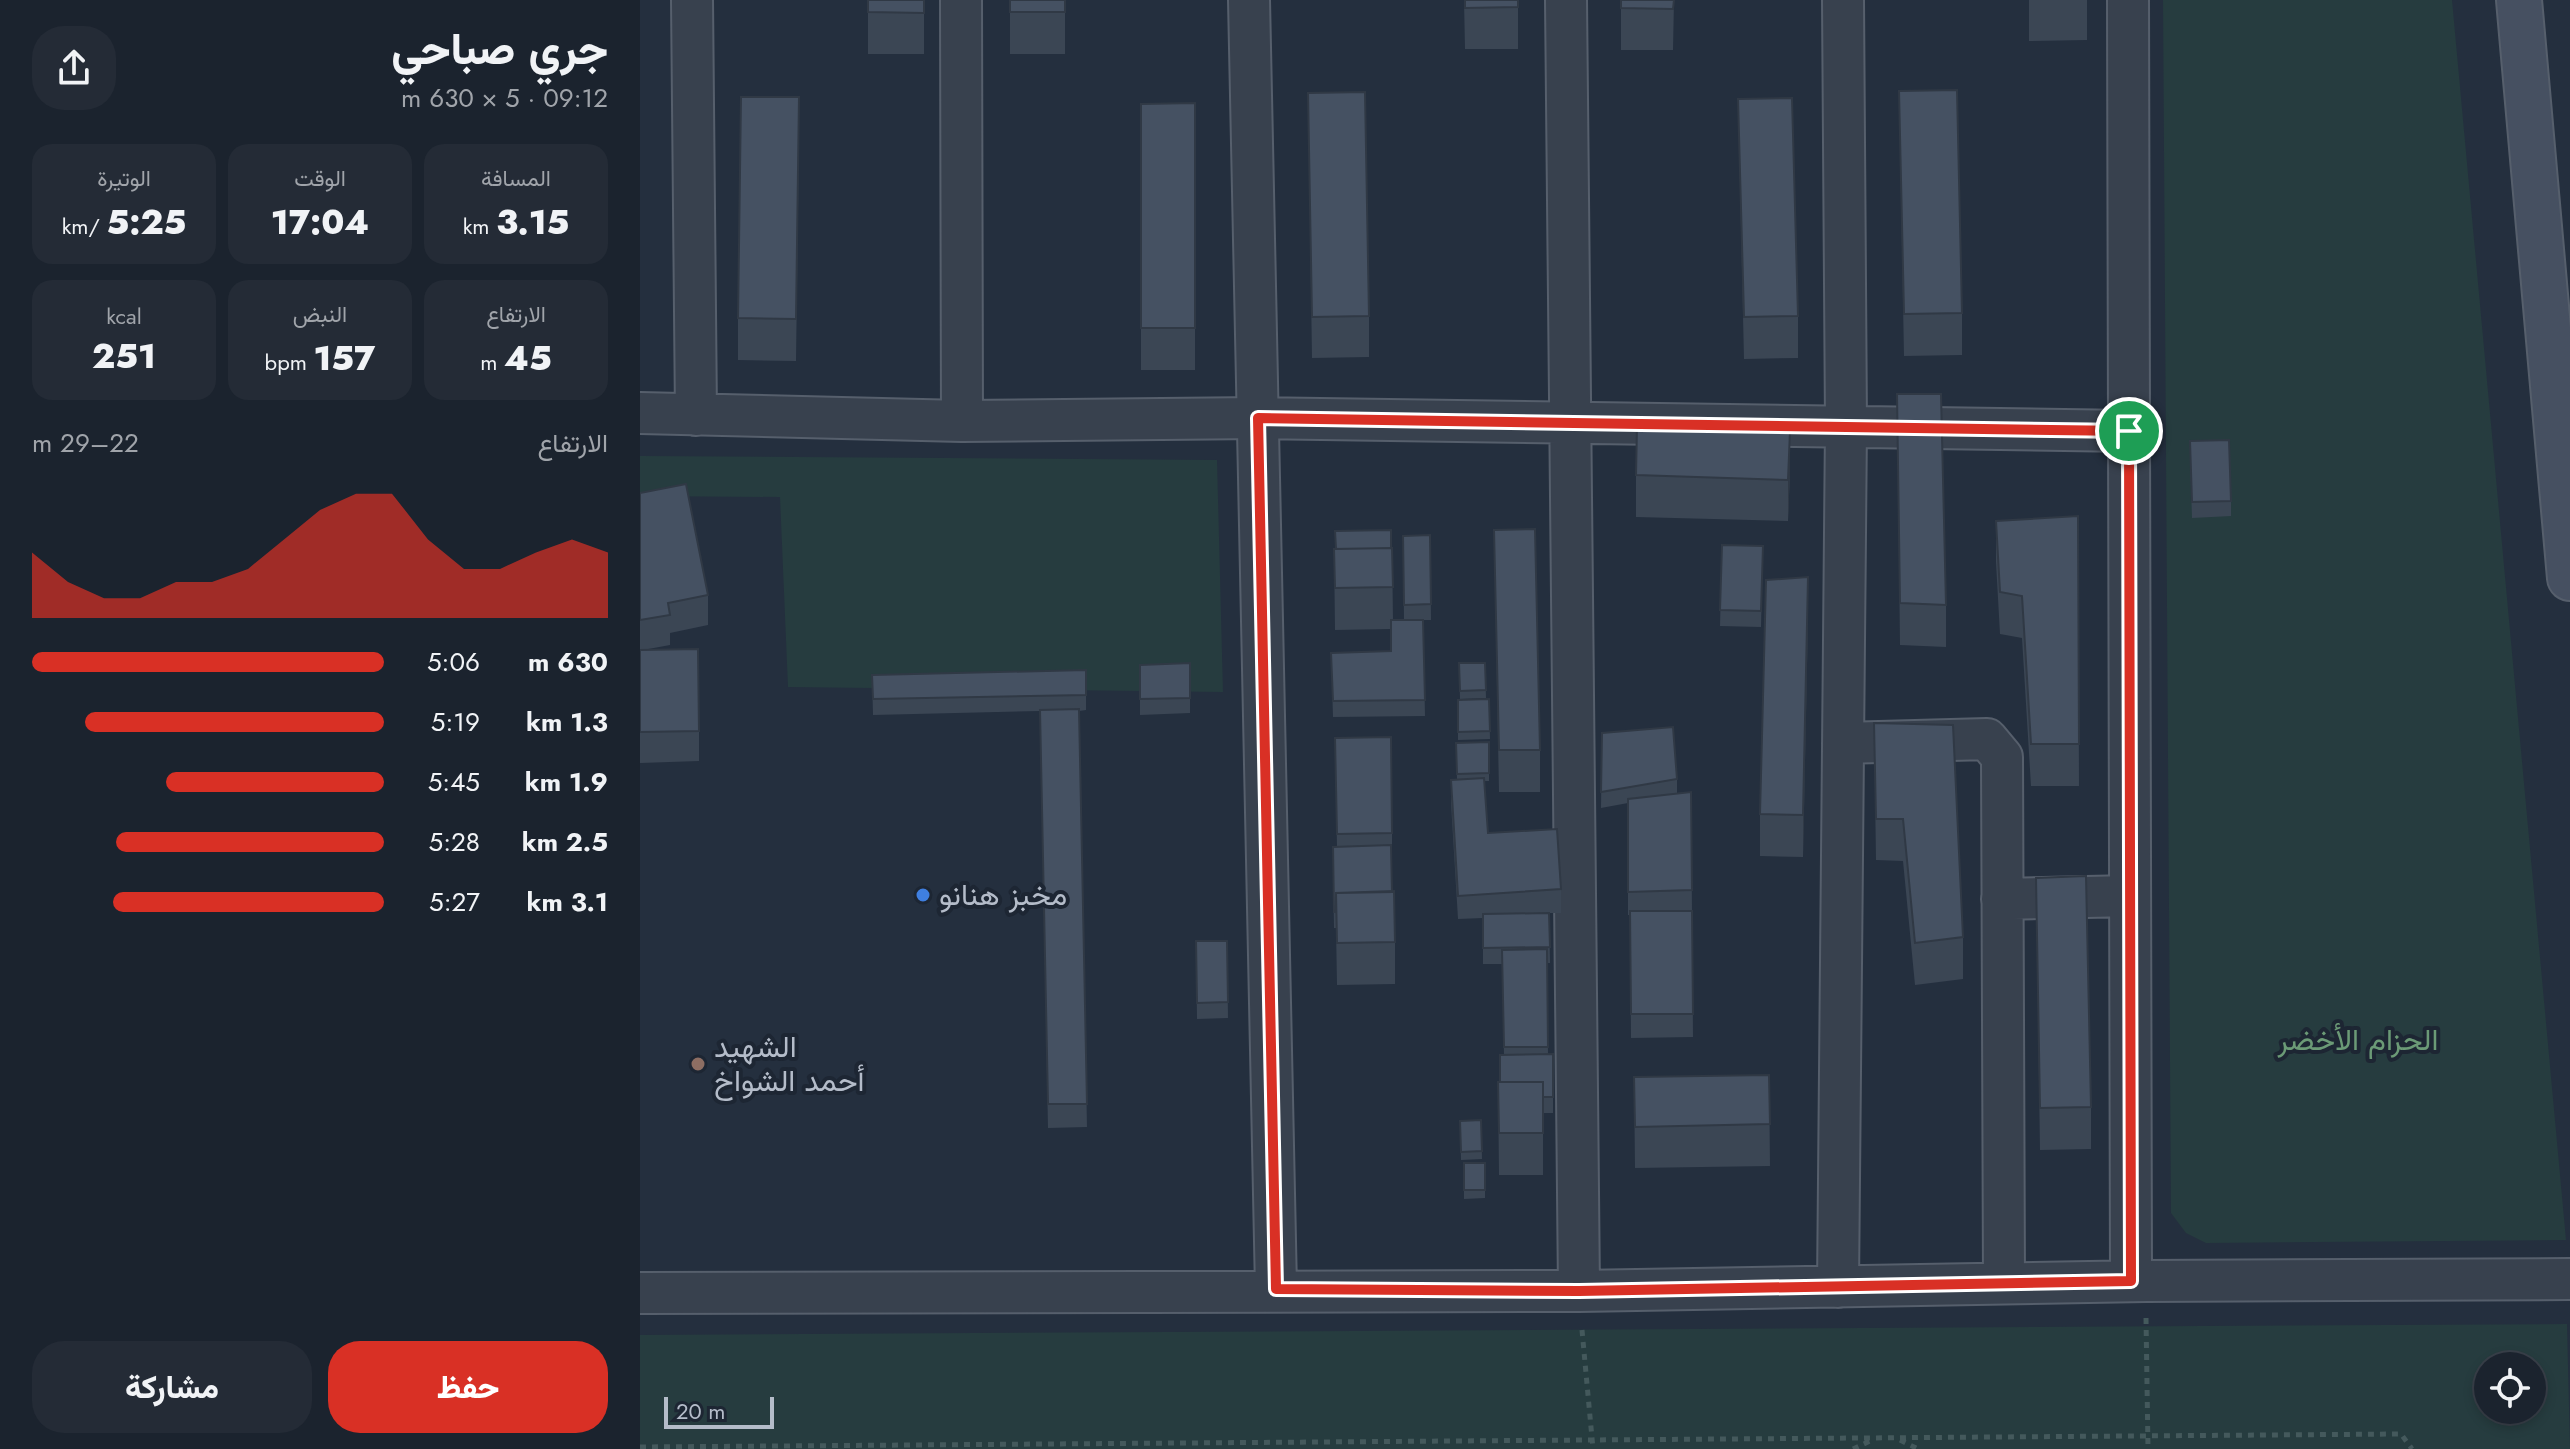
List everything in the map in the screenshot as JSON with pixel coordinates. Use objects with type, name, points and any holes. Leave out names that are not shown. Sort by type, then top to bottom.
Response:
[{"type":"main road","points":[[2519,0],[2570,578]]},
{"type":"street","points":[[692,0],[696,415]]},
{"type":"street","points":[[961,0],[962,421]]},
{"type":"street","points":[[1249,0],[1276,1289]]},
{"type":"street","points":[[1566,0],[1579,1291]]},
{"type":"street","points":[[1838,1287],[1846,425],[1843,0]]},
{"type":"street","points":[[2128,0],[2130,896],[2138,1281]]},
{"type":"street","points":[[640,413],[962,421],[1258,418],[2129,431]]},
{"type":"street","points":[[1843,743],[1987,739],[2002,757],[2004,1283]]},
{"type":"street","points":[[2002,899],[2130,896]]},
{"type":"street","points":[[640,1293],[1276,1289],[1579,1291],[2138,1281],[2570,1279]]},
{"type":"path","points":[[2138,1281],[2148,1449]]},
{"type":"path","points":[[1582,1330],[1593,1449]]},
{"type":"path","points":[[640,1447],[2401,1434],[2412,1449]]},
{"type":"path","points":[[1853,1449],[1868,1441],[1885,1438],[1904,1441],[1918,1449]]},
{"type":"path","points":[[730,1449],[752,1444],[774,1449]]},
{"type":"path","points":[[1162,1449],[1184,1445],[1203,1449]]},
{"type":"green space","name":"الحزام الأخضر","points":[[2163,0],[2452,0],[2566,1240],[2206,1243],[2186,1233],[2171,1213]]},
{"type":"green space","points":[[640,456],[1217,460],[1223,692],[788,687],[780,497],[640,496]]},
{"type":"green space","points":[[2567,1324],[2570,1449],[640,1449],[640,1335]]},
{"type":"building","points":[[868,0],[924,0],[924,13],[868,12]]},
{"type":"building","points":[[1010,0],[1065,0],[1065,12],[1010,12]]},
{"type":"building","points":[[1465,0],[1518,0],[1518,7],[1465,8]]},
{"type":"building","points":[[1621,0],[1674,0],[1673,9],[1621,8]]},
{"type":"building","points":[[1957,90],[1962,313],[1904,314],[1899,91]]},
{"type":"building","points":[[1365,92],[1369,316],[1312,317],[1308,93]]},
{"type":"building","points":[[741,97],[799,97],[796,319],[738,318]]},
{"type":"building","points":[[1792,98],[1798,316],[1744,317],[1738,99]]},
{"type":"building","points":[[1195,103],[1195,328],[1141,328],[1141,104]]},
{"type":"building","points":[[1897,394],[1941,394],[1946,605],[1900,603]]},
{"type":"building","points":[[1637,426],[1790,431],[1788,480],[1636,475]]},
{"type":"building","points":[[2229,440],[2231,501],[2192,502],[2190,441]]},
{"type":"building","points":[[686,484],[708,595],[668,603],[670,615],[640,620],[640,493]]},
{"type":"building","points":[[2078,516],[2079,744],[2031,744],[2022,596],[2000,592],[1996,521]]},
{"type":"building","points":[[1535,529],[1540,750],[1499,750],[1494,530]]},
{"type":"building","points":[[1391,530],[1391,548],[1336,549],[1335,531]]},
{"type":"building","points":[[1430,535],[1431,604],[1404,605],[1403,536]]},
{"type":"building","points":[[1722,545],[1763,546],[1761,611],[1720,610]]},
{"type":"building","points":[[1392,548],[1393,587],[1335,588],[1334,549]]},
{"type":"building","points":[[1808,577],[1803,815],[1760,814],[1766,580]]},
{"type":"building","points":[[1391,620],[1423,620],[1425,700],[1333,701],[1331,653],[1391,651]]},
{"type":"building","points":[[698,649],[699,731],[640,732],[640,650]]},
{"type":"building","points":[[1190,663],[1190,698],[1140,699],[1140,665]]},
{"type":"building","points":[[1459,663],[1485,663],[1486,690],[1460,691]]},
{"type":"building","points":[[1086,670],[1086,695],[873,699],[872,675]]},
{"type":"building","points":[[1489,699],[1490,731],[1458,732],[1458,700]]},
{"type":"building","points":[[1079,709],[1087,1104],[1048,1104],[1040,710]]},
{"type":"building","points":[[1874,723],[1953,725],[1963,937],[1915,943],[1903,819],[1876,819]]},
{"type":"building","points":[[1673,727],[1677,779],[1601,792],[1602,733]]},
{"type":"building","points":[[1391,737],[1392,833],[1337,834],[1335,738]]},
{"type":"building","points":[[1489,742],[1489,773],[1457,774],[1456,743]]},
{"type":"building","points":[[1484,778],[1488,833],[1557,829],[1561,889],[1458,896],[1451,780]]},
{"type":"building","points":[[1691,792],[1692,890],[1628,892],[1628,799]]},
{"type":"building","points":[[1391,845],[1392,892],[1336,893],[1334,912],[1333,847]]},
{"type":"building","points":[[2086,876],[2091,1107],[2040,1108],[2036,878]]},
{"type":"building","points":[[1394,891],[1395,942],[1337,943],[1336,893]]},
{"type":"building","points":[[1630,911],[1692,911],[1693,1014],[1631,1014]]},
{"type":"building","points":[[1549,913],[1550,947],[1483,948],[1483,914]]},
{"type":"building","points":[[1196,941],[1227,941],[1228,1002],[1197,1003]]},
{"type":"building","points":[[1547,949],[1548,1047],[1504,1047],[1502,950]]},
{"type":"building","points":[[1553,1054],[1553,1097],[1543,1097],[1543,1082],[1500,1082],[1500,1055]]},
{"type":"building","points":[[1769,1075],[1770,1124],[1635,1127],[1634,1077]]},
{"type":"building","points":[[1498,1082],[1543,1082],[1543,1133],[1499,1133]]},
{"type":"building","points":[[1481,1120],[1482,1151],[1461,1152],[1460,1121]]},
{"type":"building","points":[[1464,1163],[1485,1163],[1485,1190],[1464,1190]]},
{"type":"place","name":"مخبز هنانو","points":[[923,895]]},
{"type":"place","name":"الشهيد أحمد الشواخ","points":[[698,1064]]},
{"type":"route","points":[[1258,418],[2129,431],[2131,1281],[1579,1291],[1276,1289],[1258,418]]}]
